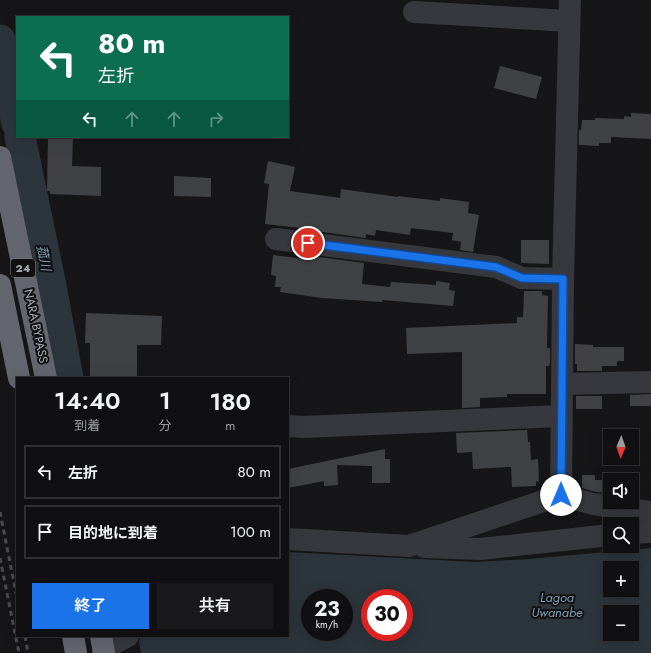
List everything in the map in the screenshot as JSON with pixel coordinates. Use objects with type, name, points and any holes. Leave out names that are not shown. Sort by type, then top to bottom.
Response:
[{"type":"highway","name":"NARA BYPASS","points":[[0,157],[46,377]]},
{"type":"highway","name":"24","points":[[0,285],[19,377]]},
{"type":"highway","points":[[73,637],[76,653]]},
{"type":"street","points":[[414,12],[570,10],[563,279],[561,495]]},
{"type":"street","points":[[276,239],[496,267],[522,278],[563,279]]},
{"type":"street","points":[[562,384],[651,382]]},
{"type":"street","points":[[289,426],[303,427],[561,416]]},
{"type":"street","points":[[409,546],[561,495],[593,504],[651,512]]},
{"type":"street","points":[[639,533],[651,532]]},
{"type":"street","points":[[289,539],[480,549],[603,536]]},
{"type":"street","points":[[103,646],[126,637]]},
{"type":"water","name":"Lagoa Uwanabe","points":[[651,548],[651,653],[141,653],[139,641],[141,637],[289,637],[289,552],[475,562],[603,552],[639,553],[639,549]]},
{"type":"building","points":[[500,66],[542,77],[536,99],[494,88]]},
{"type":"building","points":[[631,113],[651,114],[651,139],[611,137],[611,143],[599,143],[599,146],[579,145],[579,130],[581,130],[582,120],[595,120],[595,118],[624,119],[624,116],[631,117]]},
{"type":"building","points":[[48,138],[73,138],[72,166],[101,167],[101,196],[50,194],[50,191],[47,191]]},
{"type":"building","points":[[268,161],[295,167],[290,191],[340,198],[341,189],[398,197],[440,201],[440,198],[469,202],[468,213],[479,215],[473,252],[460,250],[461,242],[452,240],[453,233],[411,228],[410,235],[376,230],[375,236],[366,234],[366,238],[265,224],[269,184],[264,183]]},
{"type":"building","points":[[174,176],[211,178],[211,197],[174,196]]},
{"type":"building","points":[[521,240],[549,240],[549,264],[521,263]]},
{"type":"building","points":[[273,255],[304,259],[304,255],[364,263],[362,284],[390,287],[391,282],[436,285],[436,281],[450,283],[449,290],[455,291],[453,306],[382,300],[382,302],[322,298],[280,292],[281,287],[275,287],[276,276],[271,275]]},
{"type":"building","points":[[524,291],[542,291],[542,295],[548,296],[547,348],[550,348],[550,363],[549,366],[546,366],[546,394],[507,394],[507,397],[480,398],[480,407],[462,408],[462,352],[407,354],[406,328],[517,323],[517,317],[523,317]]},
{"type":"building","points":[[86,313],[162,316],[161,345],[137,345],[137,377],[90,377],[90,343],[85,343]]},
{"type":"building","points":[[575,344],[593,345],[593,347],[624,347],[624,361],[617,361],[617,366],[602,366],[602,371],[577,371],[577,364],[575,364]]},
{"type":"building","points":[[651,394],[651,406],[630,406],[630,395]]},
{"type":"building","points":[[576,396],[602,396],[602,409],[576,409]]},
{"type":"building","points":[[527,430],[528,442],[530,442],[531,460],[538,459],[539,482],[536,481],[536,486],[512,487],[511,467],[473,469],[472,452],[457,453],[456,433]]},
{"type":"building","points":[[385,449],[385,459],[390,459],[390,483],[372,483],[372,466],[337,465],[338,485],[324,486],[324,481],[289,488],[289,469]]},
{"type":"building","points":[[582,475],[595,475],[595,480],[603,480],[603,492],[582,488]]},
{"type":"waterway","name":"菰川","points":[[0,40],[16,119]]},
{"type":"waterway","name":"菰川","points":[[20,138],[51,286],[68,377]]},
{"type":"railway","points":[[0,512],[16,593]]},
{"type":"railway","points":[[0,558],[19,653]]},
{"type":"railway","points":[[25,637],[28,653]]},
{"type":"route","points":[[308,243],[496,267],[522,278],[563,279],[561,495]]}]
